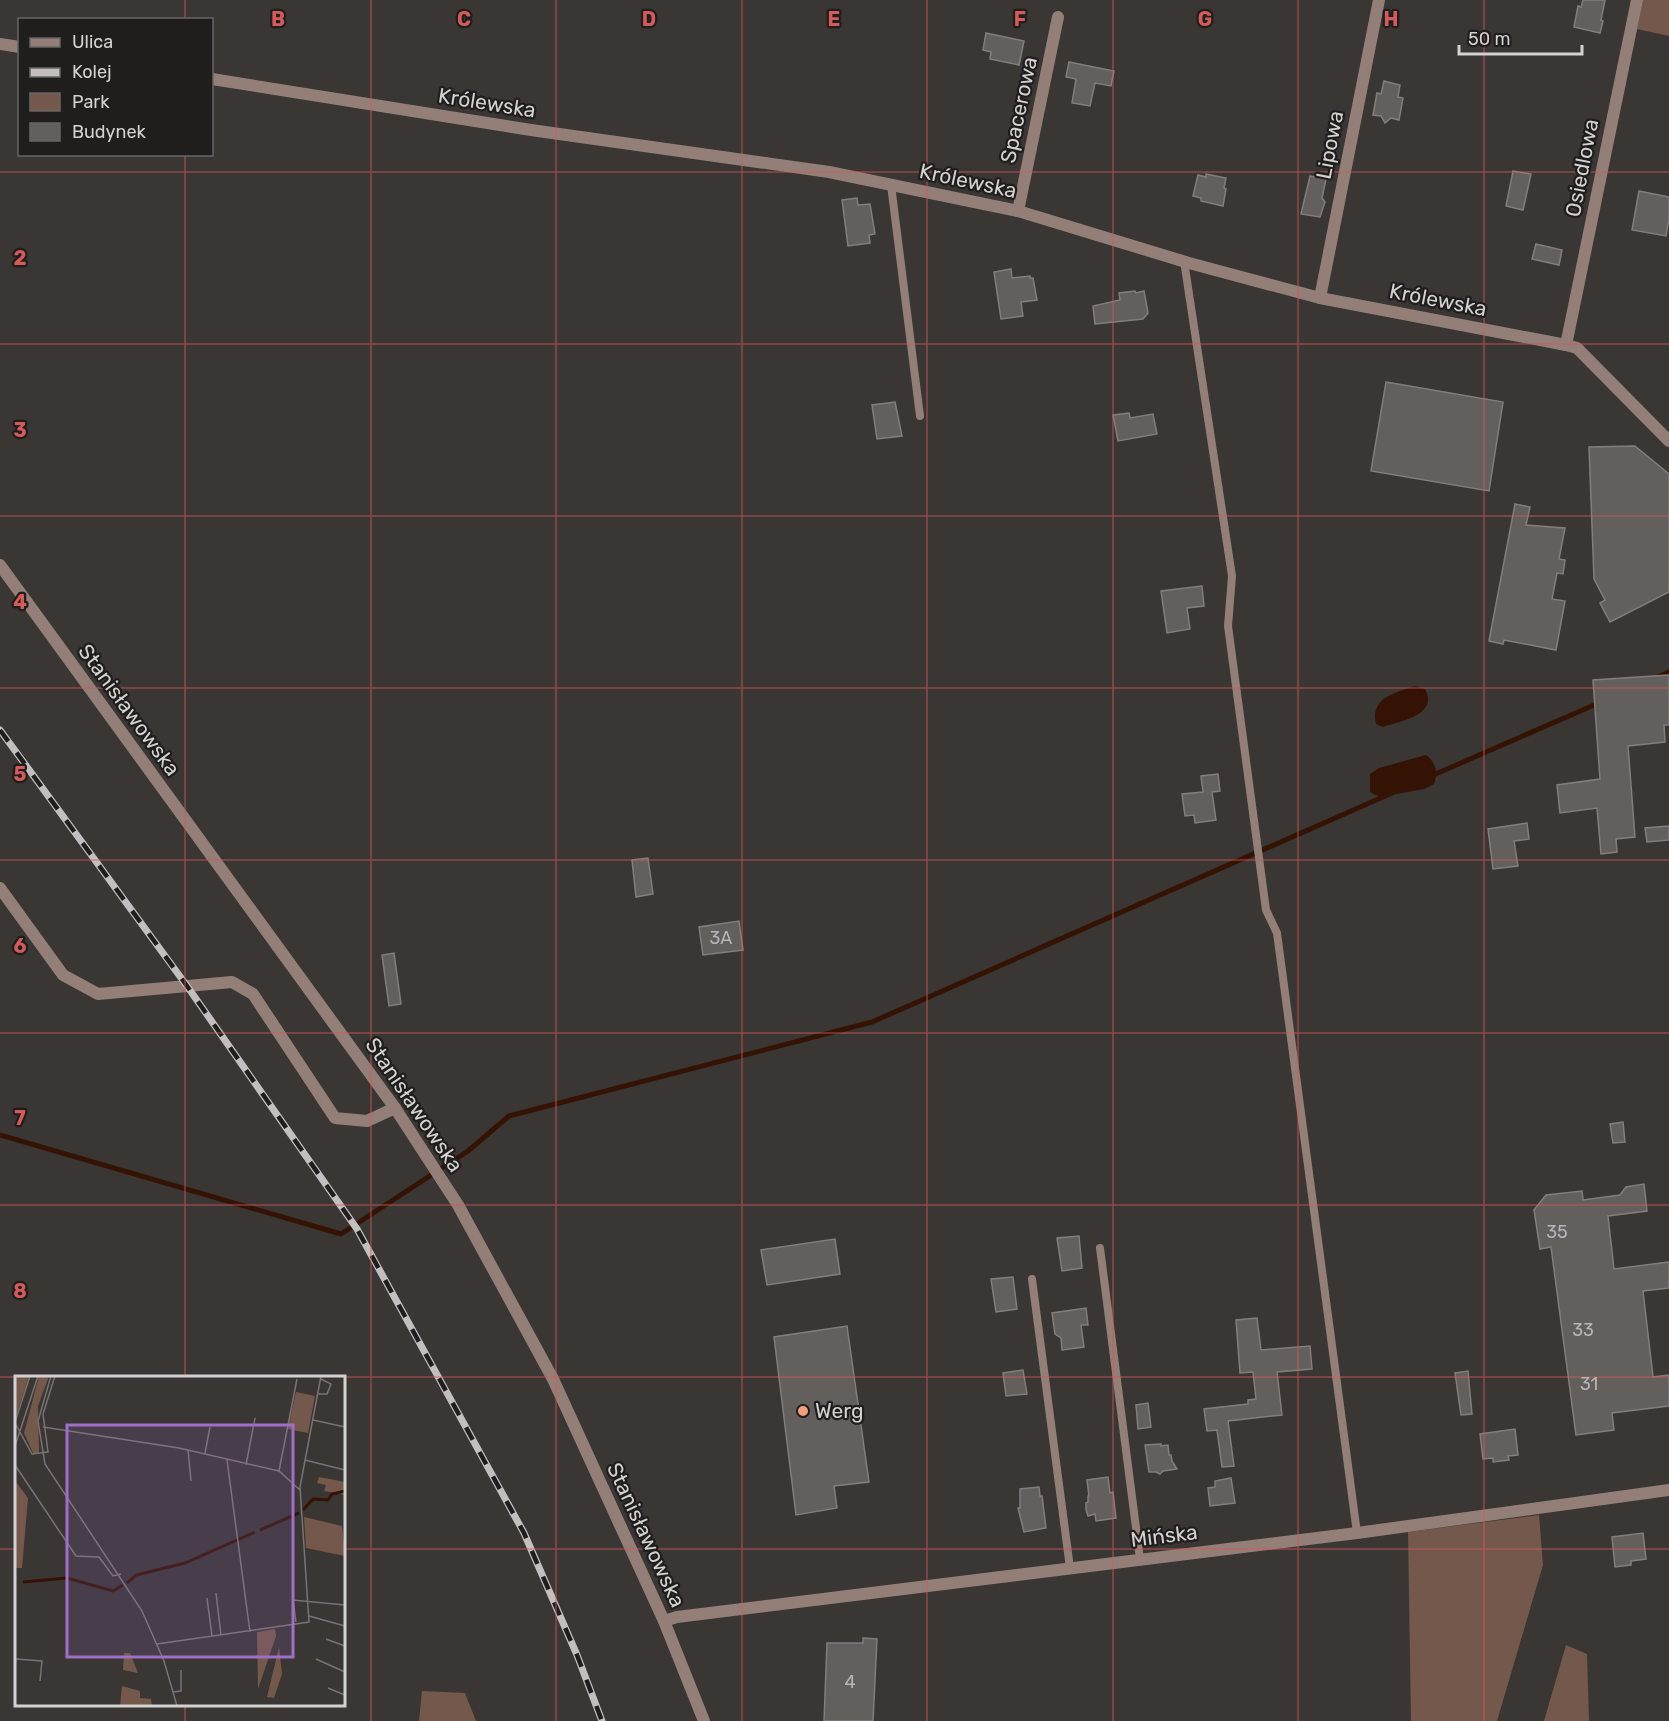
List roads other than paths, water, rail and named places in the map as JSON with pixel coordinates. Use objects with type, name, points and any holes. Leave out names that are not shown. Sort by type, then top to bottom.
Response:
[{"type":"street","name":"Lipowa","points":[[1320,298],[1378,0]]},
{"type":"street","name":"Osiedlowa","points":[[1566,345],[1636,0]]},
{"type":"street","name":"Spacerowa","points":[[1018,211],[1058,17]]},
{"type":"street","points":[[0,44],[18,48]]},
{"type":"street","name":"Królewska","points":[[213,79],[531,130],[829,172],[1018,211],[1184,261],[1320,298],[1566,345],[1577,348],[1669,441]]},
{"type":"street","name":"Stanisławowska","points":[[0,565],[395,1108],[458,1205],[553,1379],[664,1621],[704,1721]]},
{"type":"street","points":[[0,888],[63,975],[99,994],[232,982],[253,994],[334,1118],[367,1121],[395,1108]]},
{"type":"street","name":"Mińska","points":[[664,1621],[677,1617],[1357,1533],[1669,1490]]},
{"type":"lane","points":[[891,185],[920,416]]},
{"type":"lane","points":[[1184,261],[1232,576],[1228,626],[1266,910],[1277,933],[1357,1533]]},
{"type":"lane","points":[[1100,1248],[1140,1559]]},
{"type":"lane","points":[[1032,1279],[1070,1568]]},
{"type":"waterway","points":[[1656,678],[1669,672]]},
{"type":"waterway","points":[[1431,776],[1601,702]]},
{"type":"waterway","points":[[0,1135],[341,1234],[468,1151],[509,1116],[872,1022],[1392,793]]},
{"type":"railway","points":[[0,730],[187,986],[357,1229],[524,1533],[577,1655],[602,1721]]},
{"type":"place","name":"Werg","points":[[803,1411]]}]
